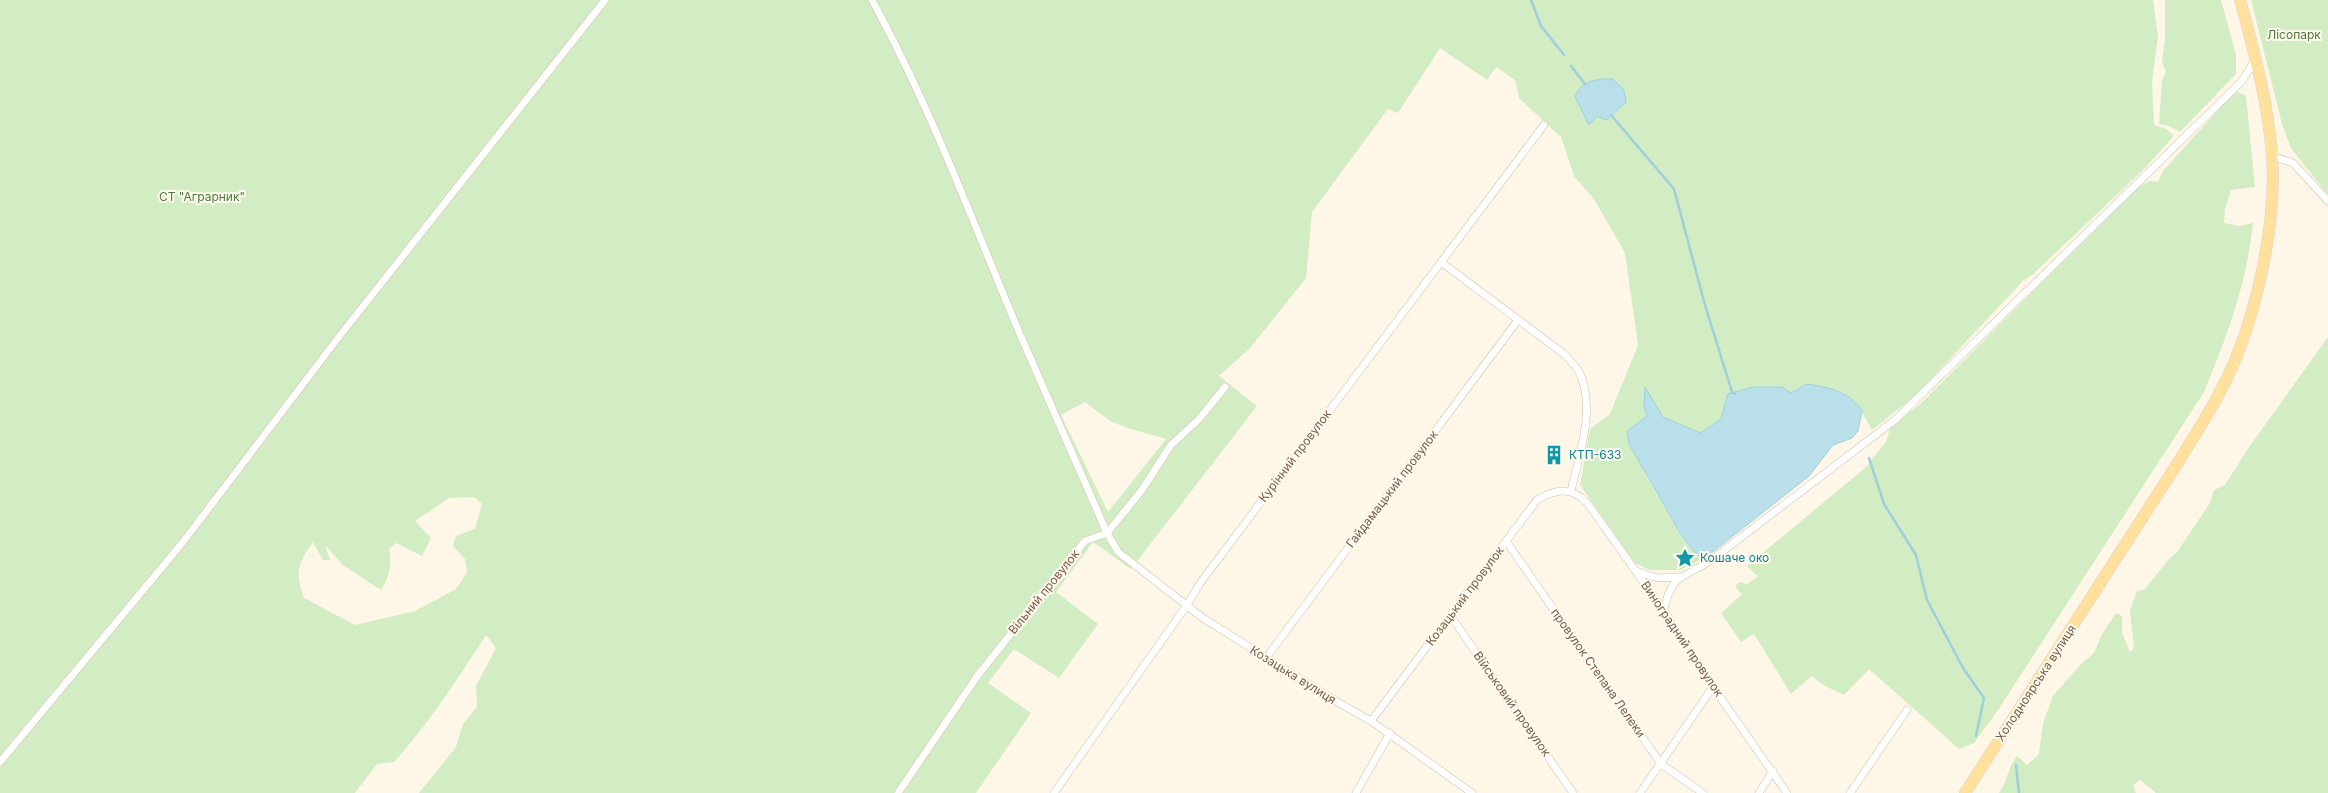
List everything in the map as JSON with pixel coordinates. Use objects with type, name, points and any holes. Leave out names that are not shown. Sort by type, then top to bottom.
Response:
[{"type":"main road","name":"Холодноярська вулиця","points":[[1965,793],[2108,574],[2209,412],[2235,359],[2251,312],[2262,271],[2271,203],[2272,156],[2256,59],[2240,0]]},
{"type":"street","points":[[0,762],[178,548],[338,338],[605,0]]},
{"type":"street","points":[[872,0],[894,41],[962,190],[1019,332],[1107,533]]},
{"type":"street","points":[[1636,571],[1657,578],[1679,577],[1695,571],[1895,420],[2242,81],[2256,59]]},
{"type":"street","name":"Курінний провулок","points":[[1054,793],[1187,605],[1201,582],[1544,125]]},
{"type":"street","points":[[2272,156],[2292,163],[2328,201]]},
{"type":"street","points":[[1441,262],[1564,354],[1581,376],[1585,403],[1584,432],[1571,491]]},
{"type":"street","name":"Гайдамацький провулок","points":[[1266,658],[1518,320]]},
{"type":"street","name":"Вільний провулок","points":[[898,793],[978,675],[1050,585],[1086,541],[1107,533],[1142,490],[1171,445],[1199,419],[1225,387]]},
{"type":"street","name":"Козацький провулок","points":[[1371,721],[1537,500],[1548,494],[1571,491]]},
{"type":"street","name":"Виноградний провулок","points":[[1571,491],[1588,504],[1664,611],[1713,687],[1788,793]]},
{"type":"street","name":"Козацька вулиця","points":[[1107,533],[1118,552],[1203,618],[1390,733],[1472,793]]},
{"type":"street","name":"провулок Степана Лелеки","points":[[1506,541],[1661,764],[1703,793]]},
{"type":"street","points":[[1664,611],[1667,594],[1679,577]]},
{"type":"street","name":"Військовий провулок","points":[[1450,615],[1573,793]]},
{"type":"street","points":[[1640,793],[1713,687]]},
{"type":"street","points":[[1850,793],[1908,710]]},
{"type":"street","points":[[1356,793],[1390,733]]},
{"type":"street","points":[[1759,793],[1773,771]]},
{"type":"green space","name":"СТ \"Аграрник\"","points":[[0,0],[2153,0],[2158,37],[2152,81],[2154,125],[2166,129],[2174,136],[2143,170],[2031,276],[2024,280],[1915,396],[1872,430],[1856,402],[1841,392],[1807,384],[1791,393],[1753,387],[1728,394],[1721,419],[1700,433],[1663,417],[1645,388],[1644,407],[1647,416],[1627,431],[1646,476],[1680,533],[1696,554],[1705,558],[1680,570],[1649,570],[1635,563],[1580,485],[1590,429],[1610,414],[1638,345],[1625,253],[1594,199],[1574,176],[1561,137],[1519,98],[1515,80],[1496,67],[1487,80],[1440,48],[1398,113],[1388,109],[1312,212],[1306,278],[1250,348],[1219,376],[1257,406],[1131,569],[1093,542],[1056,592],[1098,624],[1059,678],[1014,649],[988,683],[1031,713],[976,793],[419,793],[456,747],[463,724],[477,707],[476,686],[496,648],[486,635],[442,701],[407,747],[394,762],[377,764],[355,793],[0,793]],"holes":[[[1613,79],[1619,107],[1613,117],[1606,120],[1597,116],[1589,125]],[[1085,402],[1110,421],[1166,439],[1108,512],[1061,415]],[[474,497],[482,504],[475,529],[456,536],[453,546],[465,559],[467,573],[456,589],[415,611],[355,625],[304,598],[299,582],[299,569],[313,542],[323,560],[330,560],[325,545],[343,565],[381,590],[389,570],[389,549],[396,543],[422,556],[431,538],[415,521],[449,498]]]},
{"type":"green space","points":[[2165,0],[2221,0],[2236,55],[2236,74],[2180,132],[2169,126],[2159,124],[2162,80],[2166,71],[2162,63],[2165,39]]},
{"type":"green space","name":"Лісопарк","points":[[2251,0],[2328,0],[2328,195],[2291,148],[2282,124]]},
{"type":"green space","points":[[2238,92],[2246,96],[2255,187],[2231,190],[2225,209],[2224,223],[2239,226],[2253,223],[2246,267],[2235,309],[2204,392],[1998,710],[1974,743],[1959,749],[1869,669],[1844,695],[1825,686],[1812,676],[1791,694],[1754,634],[1741,642],[1721,613],[1742,594],[1735,587],[1739,582],[1747,584],[1758,577],[1747,566],[1865,468],[1886,442],[1891,426],[1919,405],[2138,187],[2150,181],[2158,182],[2163,171],[2229,98]]},
{"type":"green space","points":[[2328,337],[2328,793],[2156,793],[2140,780],[2133,785],[2136,793],[1999,793],[2017,756],[2027,765],[2039,754],[2043,723],[2053,696],[2079,666],[2094,653],[2102,634],[2116,613],[2122,616],[2122,633],[2130,652],[2134,648],[2130,611],[2137,591],[2145,589],[2168,560],[2177,552],[2210,503],[2214,490],[2225,485],[2247,450]]},
{"type":"water","points":[[1602,79],[1613,79],[1624,90],[1626,103],[1606,120],[1597,116],[1589,125],[1575,97],[1585,84]]},
{"type":"water","points":[[1807,384],[1831,389],[1852,399],[1862,411],[1858,431],[1852,438],[1833,445],[1809,476],[1705,558],[1696,554],[1680,533],[1629,444],[1627,431],[1647,416],[1644,407],[1645,387],[1663,417],[1700,433],[1721,419],[1728,394],[1753,387],[1782,387],[1791,393]]},
{"type":"waterway","points":[[1531,0],[1541,26],[1564,55]]},
{"type":"waterway","points":[[1571,66],[1585,84]]},
{"type":"waterway","points":[[1611,115],[1674,189],[1705,305],[1732,392],[1735,394]]},
{"type":"waterway","points":[[1869,458],[1884,504],[1916,555],[1927,600],[1963,668],[1984,698],[1976,736]]},
{"type":"waterway","points":[[2016,765],[2019,793]]},
{"type":"place","name":"КТП-633","points":[[1554,455]]},
{"type":"place","name":"Кошаче око","points":[[1685,558]]}]
